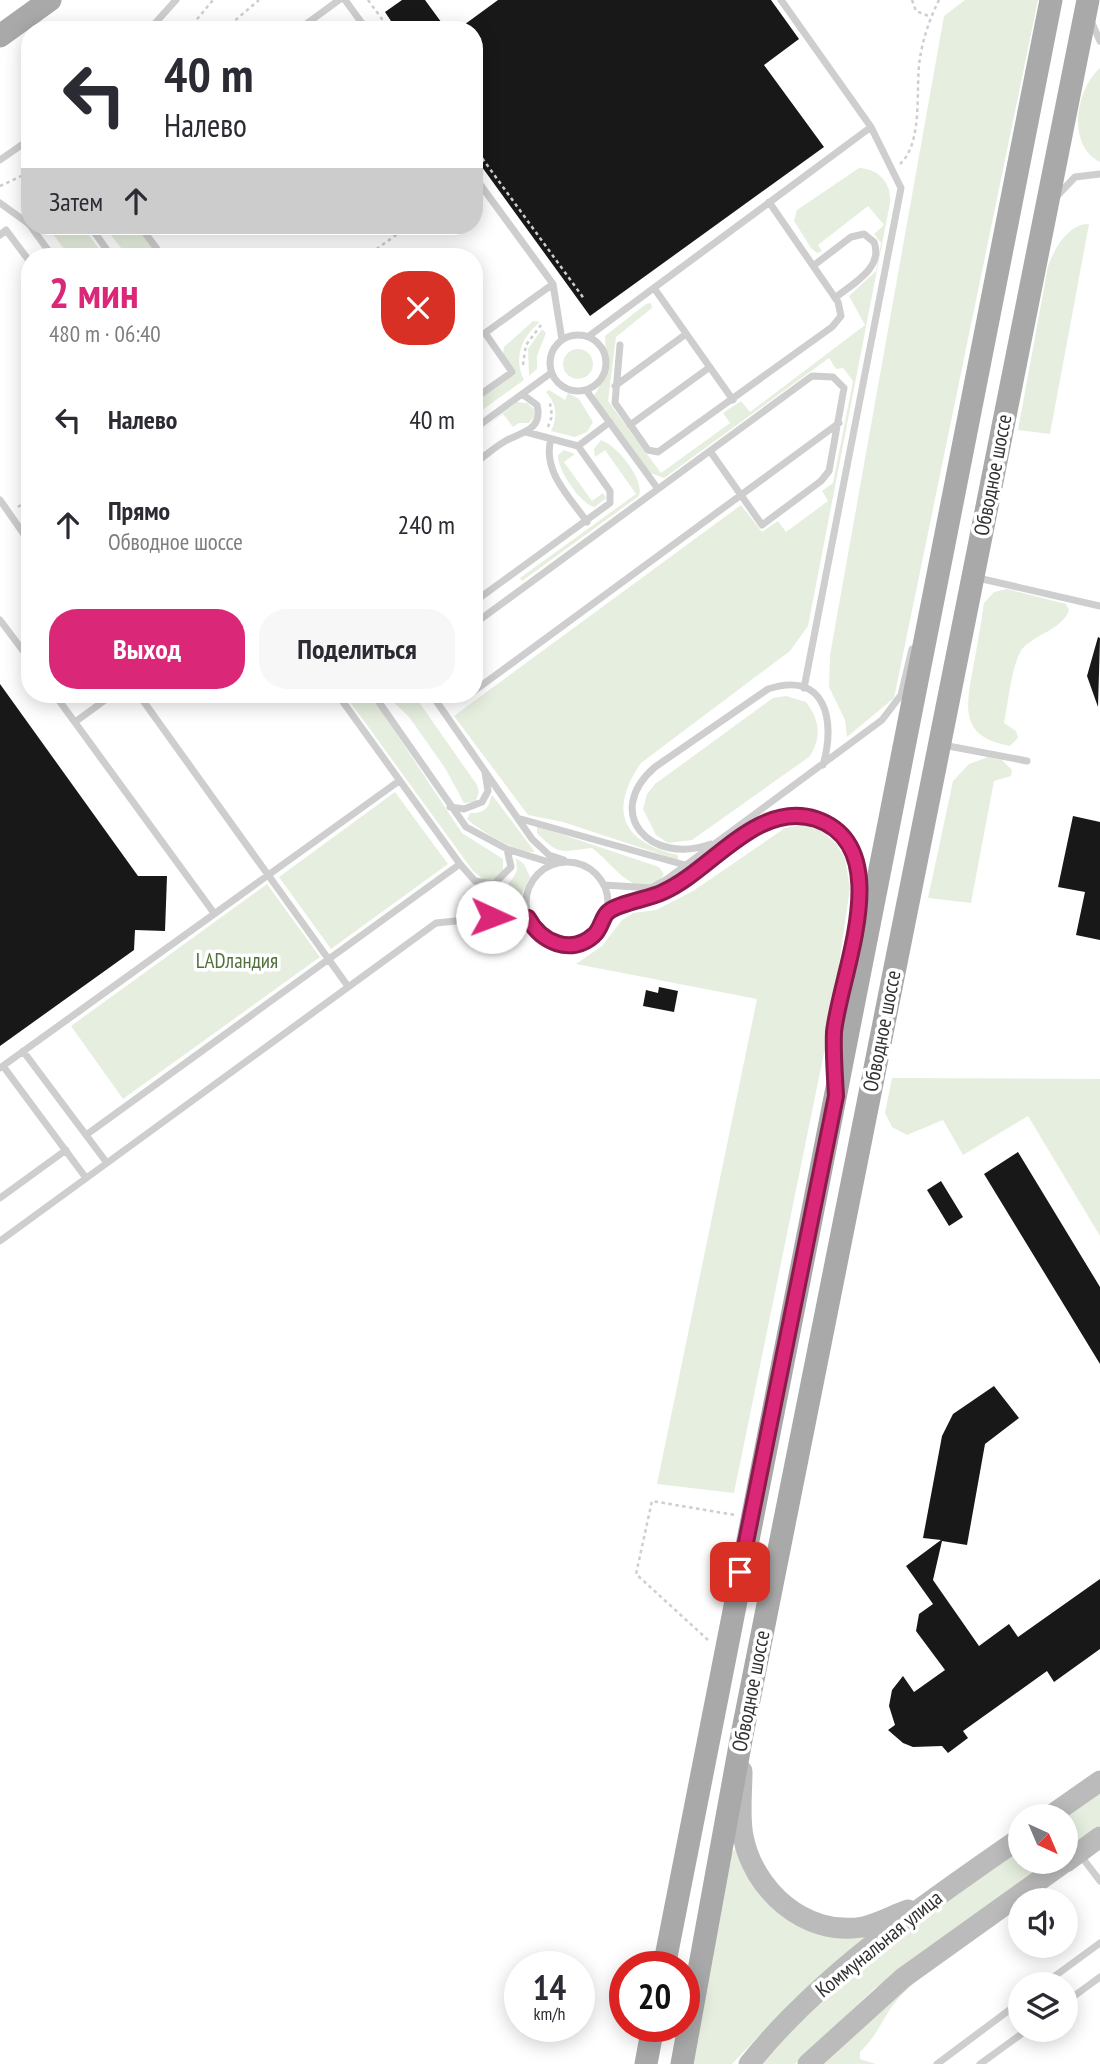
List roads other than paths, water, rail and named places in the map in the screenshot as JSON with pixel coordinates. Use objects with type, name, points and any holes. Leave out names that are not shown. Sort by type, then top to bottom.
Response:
[{"type":"main road","points":[[0,36],[50,0]]},
{"type":"main road","name":"Обводное шоссе","points":[[667,1951],[950,528],[1051,0]]},
{"type":"main road","name":"Обводное шоссе","points":[[682,2064],[741,1741],[972,577],[1090,0]]},
{"type":"main road","points":[[741,1741],[742,1834],[751,1867],[778,1903],[800,1915],[831,1926],[862,1927],[929,1902]]},
{"type":"main road","points":[[1067,1804],[1100,1781]]},
{"type":"main road","name":"Коммунальная улица","points":[[1078,1853],[1100,1837]]},
{"type":"main road","name":"Коммунальная улица","points":[[749,2064],[804,2004],[854,1960],[929,1902],[1008,1846]]},
{"type":"main road","name":"Коммунальная улица","points":[[808,2064],[903,1978],[1049,1874]]},
{"type":"main road","points":[[646,2064],[650,2042]]},
{"type":"lane","points":[[157,21],[176,0]]},
{"type":"lane","points":[[310,21],[339,0]]},
{"type":"lane","points":[[345,0],[360,21]]},
{"type":"lane","points":[[781,0],[871,127],[901,188],[804,688]]},
{"type":"lane","points":[[1090,0],[1093,27],[1100,41]]},
{"type":"lane","points":[[589,336],[603,349],[606,367],[598,383],[586,390],[563,387],[551,373],[551,355],[562,340],[570,335],[589,336],[871,127]]},
{"type":"lane","points":[[0,160],[21,145]]},
{"type":"lane","points":[[1043,225],[1060,192],[1076,177],[1100,174]]},
{"type":"lane","points":[[483,188],[553,284],[562,340]]},
{"type":"lane","points":[[620,345],[615,403],[648,450],[659,452],[838,322],[841,309],[835,298],[769,202]]},
{"type":"lane","points":[[0,203],[21,218]]},
{"type":"lane","points":[[3,232],[21,252]]},
{"type":"lane","points":[[813,266],[851,237],[864,234],[874,242],[874,262],[869,271],[835,298]]},
{"type":"lane","points":[[483,393],[512,372],[485,333],[553,284]]},
{"type":"lane","points":[[654,288],[733,400]]},
{"type":"lane","points":[[615,386],[686,334]]},
{"type":"lane","points":[[630,425],[710,367]]},
{"type":"lane","points":[[483,422],[551,373]]},
{"type":"lane","points":[[483,617],[812,376],[833,377],[844,388],[829,471],[762,525],[710,451]]},
{"type":"lane","points":[[586,390],[658,489]]},
{"type":"lane","points":[[483,457],[507,440],[526,432],[537,421],[539,413],[531,398],[522,394]]},
{"type":"lane","points":[[578,446],[610,422]]},
{"type":"lane","points":[[483,684],[742,497],[839,423]]},
{"type":"lane","points":[[483,595],[605,509],[611,497],[578,446],[526,432]]},
{"type":"lane","points":[[551,439],[548,462],[587,522]]},
{"type":"lane","points":[[0,500],[21,529]]},
{"type":"lane","points":[[923,597],[950,528]]},
{"type":"lane","points":[[972,577],[1100,606]]},
{"type":"lane","points":[[0,620],[21,648]]},
{"type":"lane","points":[[604,885],[651,888],[718,842],[882,720],[901,695],[915,635]]},
{"type":"lane","points":[[718,842],[682,852],[666,849],[648,838],[640,831],[632,807],[643,777],[768,689],[781,685],[804,688],[819,698],[830,723],[823,765]]},
{"type":"lane","points":[[61,703],[214,913]]},
{"type":"lane","points":[[75,722],[101,703]]},
{"type":"lane","points":[[145,703],[347,985]]},
{"type":"lane","points":[[344,703],[460,864],[475,881],[494,884]]},
{"type":"lane","points":[[379,703],[466,827],[507,849],[555,864]]},
{"type":"lane","points":[[438,703],[485,767],[532,839],[549,855],[571,862],[596,874],[604,885],[607,912],[594,935],[570,945],[544,939],[528,918],[525,906],[531,882],[538,873],[555,864],[571,862]]},
{"type":"lane","points":[[939,744],[1027,761]]},
{"type":"lane","points":[[450,807],[464,809],[482,802],[488,791],[485,767]]},
{"type":"lane","points":[[86,1178],[2,1067],[399,781]]},
{"type":"lane","points":[[607,912],[665,892],[751,831],[780,818],[816,819],[829,826],[853,850],[861,881],[834,1032],[836,1096]]},
{"type":"lane","points":[[520,819],[685,865]]},
{"type":"lane","points":[[492,917],[494,884],[511,867],[507,849]]},
{"type":"lane","points":[[86,1135],[460,864]]},
{"type":"lane","points":[[0,1241],[304,1020],[347,985],[436,923],[492,917],[528,918]]},
{"type":"lane","points":[[23,1051],[107,1163]]},
{"type":"lane","points":[[0,1198],[66,1150]]},
{"type":"lane","points":[[1078,1865],[1100,1881]]},
{"type":"lane","points":[[1060,1972],[1100,1943]]},
{"type":"lane","points":[[1078,1993],[1100,1977]]},
{"type":"lane","points":[[937,2064],[1008,2011]]},
{"type":"lane","points":[[980,2064],[1010,2042]]},
{"type":"park label","name":"LADландия","points":[[237,961]]}]
